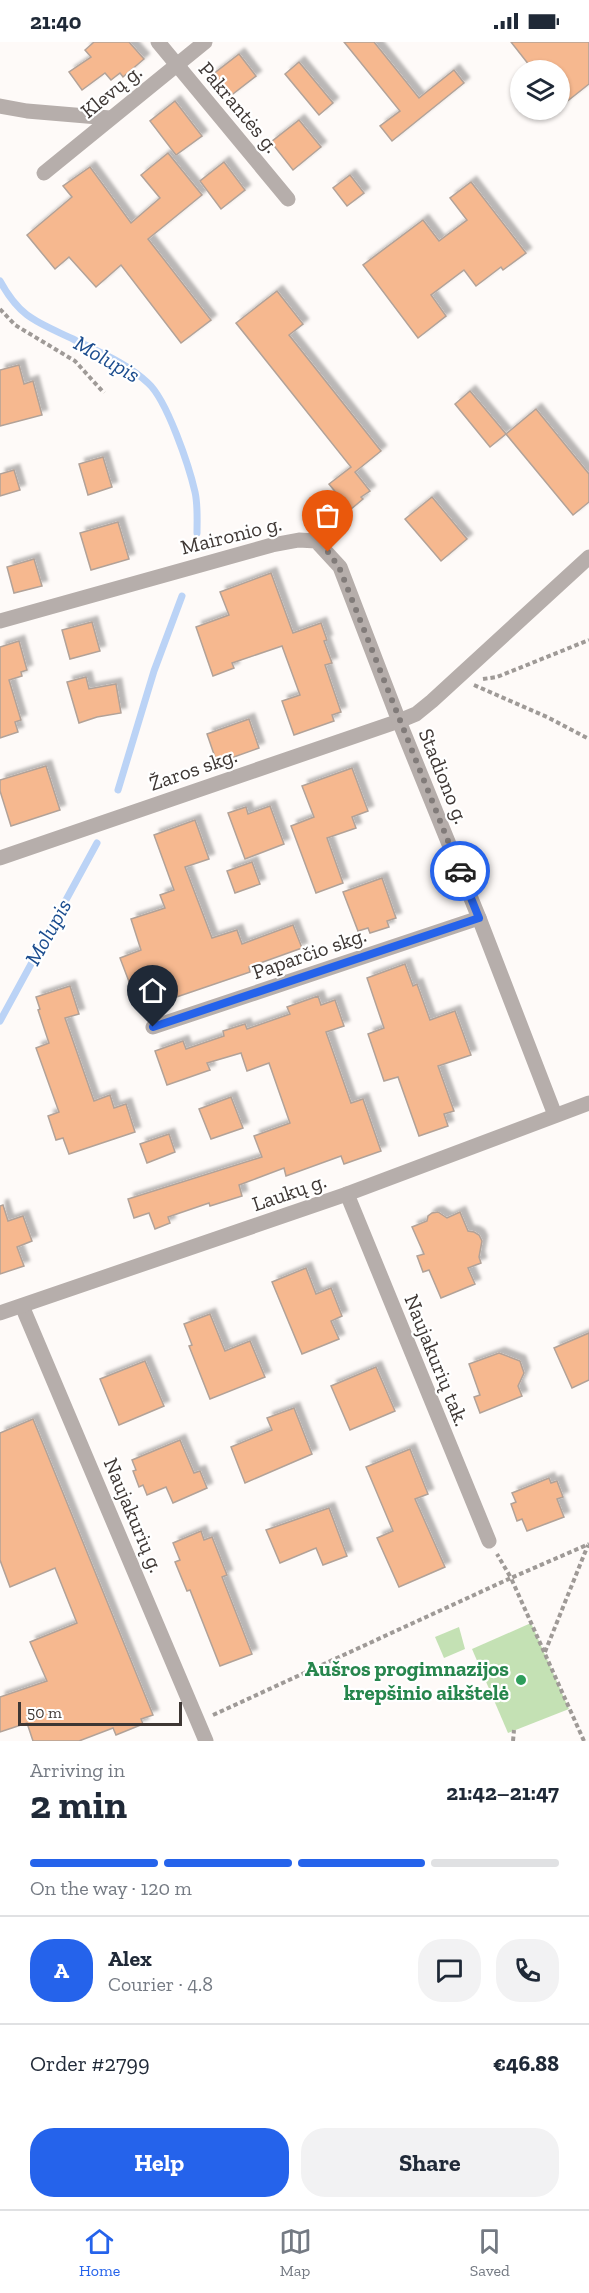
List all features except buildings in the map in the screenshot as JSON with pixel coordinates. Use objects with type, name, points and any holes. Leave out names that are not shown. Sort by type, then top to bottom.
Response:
[{"type":"street","name":"Pakrantės g.","points":[[158,42],[288,199]]},
{"type":"street","name":"Klevų g.","points":[[44,173],[205,42]]},
{"type":"street","points":[[0,106],[27,111],[110,118]]},
{"type":"street","name":"Maironio g.","points":[[0,621],[272,545],[299,540],[316,542],[328,552],[339,567],[399,721]]},
{"type":"street","name":"Stadiono g.","points":[[555,1115],[479,918],[399,721],[417,714],[455,681],[589,556]]},
{"type":"street","name":"Žaros skg.","points":[[0,858],[399,721]]},
{"type":"street","name":"Paparčio skg.","points":[[153,1027],[479,918]]},
{"type":"street","name":"Laukų g.","points":[[0,1314],[347,1194],[589,1103]]},
{"type":"street","name":"Naujakurių tak.","points":[[347,1194],[489,1541]]},
{"type":"street","name":"Naujakurių g.","points":[[22,1306],[206,1741]]},
{"type":"path","points":[[0,309],[15,325],[75,361],[104,393]]},
{"type":"path","points":[[455,681],[497,677],[589,640]]},
{"type":"path","points":[[455,681],[478,686],[589,739]]},
{"type":"path","points":[[489,1541],[511,1578],[584,1741]]},
{"type":"path","points":[[199,1722],[511,1578],[588,1545]]},
{"type":"path","points":[[544,1652],[588,1545]]},
{"type":"path","points":[[513,1741],[514,1730]]},
{"type":"green space","name":"Aušros progimnazijos krepšinio aikštelė","points":[[531,1623],[569,1709],[508,1733],[472,1649]]},
{"type":"green space","points":[[459,1627],[465,1649],[444,1658],[435,1637]]},
{"type":"waterway","name":"Molupis","points":[[0,281],[15,303],[30,318],[122,364],[140,376],[155,391],[170,418],[192,481],[197,502],[197,533]]},
{"type":"waterway","name":"Molupis","points":[[118,790],[154,671],[182,596]]},
{"type":"waterway","name":"Molupis","points":[[0,1021],[97,843]]},
{"type":"way so far","points":[[328,552],[339,567],[460,871]]},
{"type":"place","name":"Aušros progimnazijos krepšinio aikštelė","points":[[521,1680]]},
{"type":"route","points":[[153,1027],[479,918],[460,871]]}]
